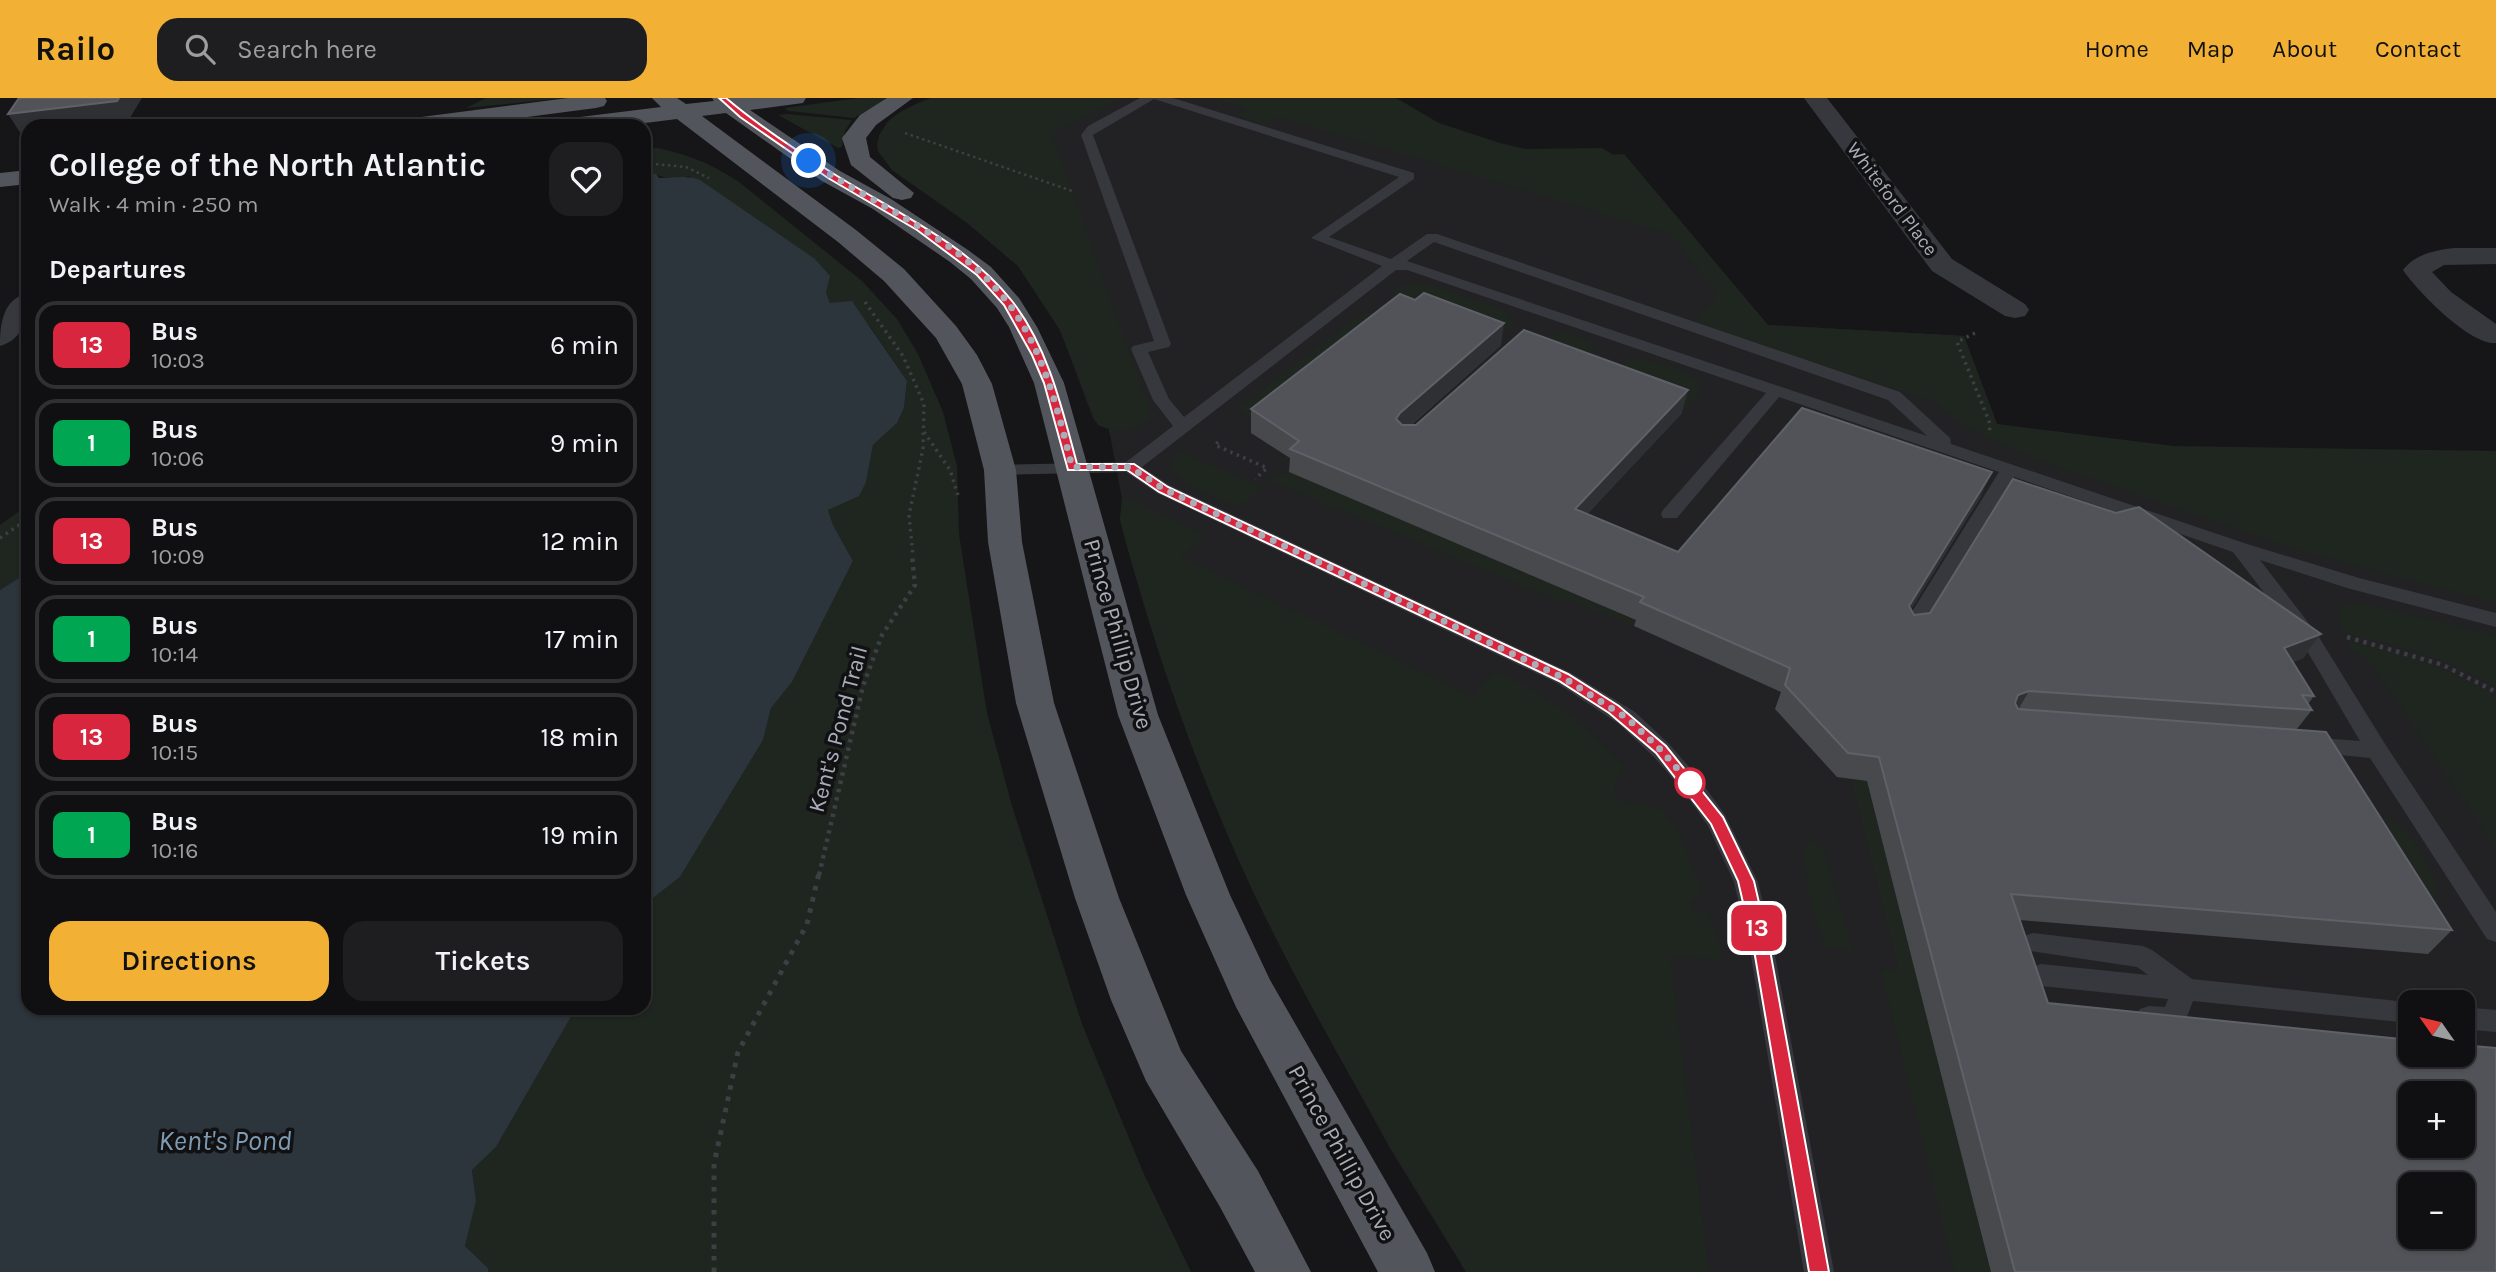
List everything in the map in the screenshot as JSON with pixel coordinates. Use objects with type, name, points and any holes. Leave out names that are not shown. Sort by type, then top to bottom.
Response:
[{"type":"main road","points":[[422,119],[469,98]]},
{"type":"main road","points":[[459,119],[619,98]]},
{"type":"main road","points":[[600,119],[671,105],[795,98]]},
{"type":"main road","points":[[902,98],[880,110],[858,130],[854,138],[859,160],[960,234],[959,256]]},
{"type":"main road","name":"Prince Phillip Drive","points":[[727,102],[831,176],[882,204],[959,256],[981,273],[1009,304],[1023,327],[1049,383],[1138,715],[1208,895],[1253,993],[1408,1272]]},
{"type":"main road","points":[[671,105],[877,260],[912,292],[946,332],[976,384],[1000,470],[1005,542],[1035,703],[1097,898],[1135,1000],[1163,1065],[1239,1189],[1284,1272]]},
{"type":"main road","points":[[691,145],[743,161]]},
{"type":"main road","points":[[0,180],[21,178]]},
{"type":"street","name":"Whiteford Place","points":[[1815,98],[1942,265],[2015,310]]},
{"type":"street","points":[[2492,335],[2436,293],[2417,270],[2424,263],[2436,259],[2496,256]]},
{"type":"street","points":[[0,337],[21,310]]},
{"type":"lane","points":[[1149,98],[1092,129],[1087,135],[1163,344],[1139,349],[1161,400],[1183,427]]},
{"type":"lane","points":[[1160,98],[1409,176],[1318,238],[1393,265],[1409,266],[1544,318],[1957,452],[2240,548],[2354,583],[2496,620]]},
{"type":"lane","points":[[1130,467],[1432,237],[1894,396],[1930,431],[1957,452]]},
{"type":"lane","points":[[1670,514],[1775,392]]},
{"type":"lane","points":[[1000,470],[1130,467],[1164,489],[1564,678],[1627,718],[1661,750],[1690,783],[1717,821],[1746,881],[1762,950],[1819,1272]]},
{"type":"lane","points":[[1910,631],[2010,471]]},
{"type":"lane","points":[[2240,548],[2309,639],[2377,750],[2496,932]]},
{"type":"lane","points":[[2280,744],[2377,750]]},
{"type":"lane","points":[[2033,943],[2143,957],[2184,988]]},
{"type":"lane","points":[[2041,975],[2398,1011]]},
{"type":"lane","points":[[2120,1015],[2174,1019],[2184,988]]},
{"type":"lane","points":[[2475,1019],[2496,1021]]},
{"type":"path","points":[[900,131],[1068,191],[1106,189]]},
{"type":"path","points":[[651,163],[686,167],[715,181]]},
{"type":"path","name":"Kent's Pond Trail","points":[[713,1272],[714,1164],[738,1052],[807,924],[863,686],[882,635],[915,585],[909,515],[923,449],[924,404],[903,356],[858,292]]},
{"type":"path","points":[[1975,333],[1957,342],[1989,421]]},
{"type":"path","points":[[923,431],[950,470],[958,497]]},
{"type":"path","points":[[1224,438],[1214,445],[1267,468],[1255,479]]},
{"type":"path","points":[[0,538],[21,524]]},
{"type":"path","points":[[2340,636],[2394,648],[2441,664],[2496,692]]},
{"type":"shaded area","points":[[486,98],[567,98],[466,108]]},
{"type":"shaded area","points":[[859,98],[889,98],[854,118],[789,111],[784,108]]},
{"type":"shaded area","points":[[931,98],[1247,98],[1332,103],[1529,159],[1624,154],[1768,325],[1964,336],[1997,424],[2173,446],[2496,520],[2496,1272],[1466,1272],[1391,1150],[1334,1047],[1290,965],[1232,844],[1189,739],[1132,564],[1120,520],[1122,499],[1109,429],[1098,425],[1093,418],[1060,330],[1018,266],[966,222],[892,170],[878,151],[879,135],[888,121],[900,112]]},
{"type":"shaded area","points":[[931,98],[1120,98],[1052,134],[1150,410],[1149,420],[1138,427],[1109,433],[1109,429],[1098,425],[1060,330],[1018,266],[966,222],[892,170],[878,151],[880,135],[891,120],[905,109]]},
{"type":"shaded area","points":[[1214,98],[1396,98],[1439,123],[1500,143],[1525,149],[1602,148],[1614,155],[1624,154],[1768,325],[1964,336],[1997,424],[2173,446],[2496,451],[2496,603],[2294,549],[2052,465],[1989,439],[1932,401],[1694,323],[1718,293],[1669,234],[1279,117],[1265,125],[1236,115],[1246,109]]},
{"type":"shaded area","points":[[778,115],[852,120],[845,131],[842,147],[838,148]]},
{"type":"shaded area","points":[[651,147],[694,158],[739,182],[862,281],[897,319],[918,354],[943,412],[957,466],[959,534],[987,713],[1012,806],[1082,1024],[1143,1172],[1191,1272],[488,1272],[488,1268],[465,1246],[476,1201],[472,1170],[496,1147],[572,1015],[651,1015],[651,900],[680,877],[763,740],[771,708],[792,682],[853,561],[833,525],[828,510],[866,482],[873,445],[897,423],[904,408],[907,381],[869,325],[830,303],[826,292],[689,176],[672,178],[651,174]]},
{"type":"shaded area","points":[[1425,283],[1500,308],[1509,314],[1512,321],[1510,327],[1494,343],[1393,300],[1392,294],[1404,284]]},
{"type":"shaded area","points":[[1371,312],[1384,313],[1261,425],[1242,412],[1242,406],[1358,316]]},
{"type":"shaded area","points":[[1564,331],[1594,342],[1594,349],[1584,360],[1528,355],[1547,337]]},
{"type":"shaded area","points":[[1631,359],[1658,363],[1685,372],[1701,382],[1700,392],[1682,413],[1600,382],[1619,363]]},
{"type":"shaded area","points":[[1180,451],[1262,487],[1239,507],[1210,495],[1187,483],[1173,468],[1173,460]]},
{"type":"shaded area","points":[[1289,472],[1638,621],[1634,626],[1566,599],[1563,603],[1266,479]]},
{"type":"shaded area","points":[[1122,499],[1133,501],[1206,536],[1181,557],[1473,696],[1495,671],[1531,689],[1568,713],[1626,767],[1615,785],[1616,798],[1659,809],[1673,823],[1686,849],[1703,898],[1691,900],[1695,913],[1710,913],[1721,949],[1721,960],[1670,956],[1709,1272],[1466,1272],[1330,1041],[1235,852],[1197,760],[1163,665],[1120,520]]},
{"type":"shaded area","points":[[21,510],[21,576],[0,590],[0,525]]},
{"type":"shaded area","points":[[2358,602],[2496,635],[2496,688],[2441,661],[2341,632],[2339,614],[2342,607]]},
{"type":"shaded area","points":[[2345,641],[2424,662],[2461,677],[2496,697],[2496,848],[2372,664]]},
{"type":"shaded area","points":[[1851,779],[1867,780],[1991,1272],[1954,1272],[1881,970],[1899,971]]},
{"type":"shaded area","points":[[2367,810],[2393,821],[2414,843],[2439,890],[2434,897],[2426,901]]},
{"type":"shaded area","points":[[1811,839],[1824,849],[1853,951],[1824,947],[1808,890],[1803,854]]},
{"type":"water","points":[[651,173],[659,178],[685,177],[700,180],[815,259],[830,276],[826,292],[830,303],[852,301],[907,381],[904,408],[897,423],[873,445],[866,482],[859,496],[828,510],[833,525],[853,561],[792,682],[771,708],[763,740],[680,877],[651,900]]},
{"type":"water","name":"Kent's Pond","points":[[21,576],[21,1015],[572,1015],[496,1147],[472,1170],[476,1201],[465,1246],[488,1268],[488,1272],[0,1272],[0,590]]},
{"type":"building","points":[[19,98],[119,98],[117,101],[8,114]]},
{"type":"building","points":[[1424,293],[1504,323],[1400,413],[1396,419],[1402,425],[1416,425],[1524,330],[1688,390],[1575,509],[1678,552],[1802,408],[1992,472],[1909,606],[1914,615],[1930,613],[2013,479],[2116,513],[2139,507],[2321,634],[2284,648],[2314,696],[2302,695],[2312,710],[2029,691],[2018,695],[2015,703],[2018,709],[2326,732],[2452,930],[2011,894],[2048,1003],[2398,1039],[2398,1068],[2474,1068],[2475,1046],[2496,1048],[2496,1272],[2015,1272],[1879,757],[1848,753],[1785,685],[1790,668],[1640,602],[1644,597],[1290,449],[1299,441],[1251,409],[1400,294],[1415,300]]},
{"type":"bus line","name":"13","points":[[723,98],[743,116],[831,176],[939,240],[981,273],[1009,304],[1037,355],[1049,383],[1072,467],[1130,467],[1164,489],[1564,678],[1627,718],[1661,750],[1690,783],[1717,821],[1746,881],[1762,950],[1819,1272]]},
{"type":"route","points":[[809,161],[939,240],[981,273],[1009,304],[1023,327],[1049,383],[1072,467],[1130,467],[1164,489],[1564,678],[1627,718],[1661,750],[1690,783]]}]
